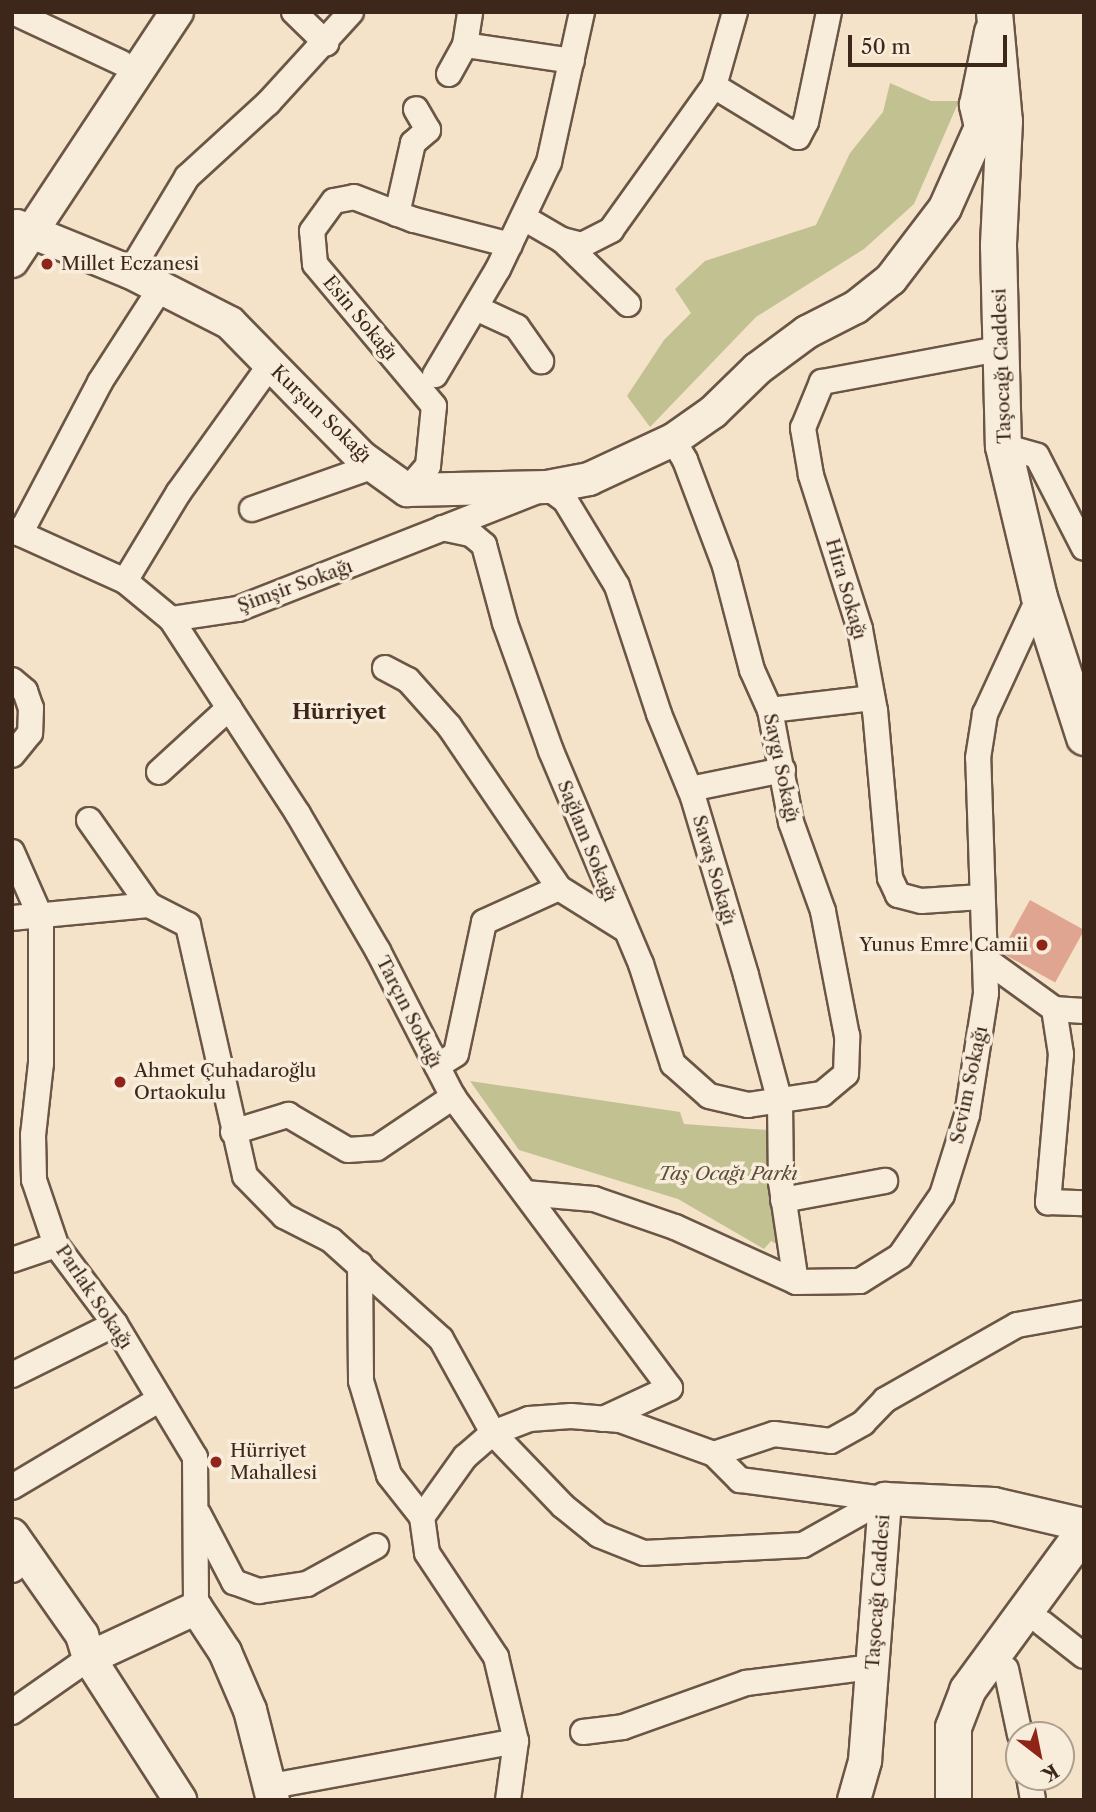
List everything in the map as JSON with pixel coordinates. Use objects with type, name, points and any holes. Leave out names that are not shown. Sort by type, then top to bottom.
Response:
[{"type":"main road","name":"Taşocağı Caddesi","points":[[987,17],[1004,121],[999,177],[999,349],[1003,446],[1039,597],[1084,737]]},
{"type":"main road","points":[[953,1800],[953,1727],[967,1690],[1084,1531]]},
{"type":"main road","points":[[970,1800],[970,1735],[985,1697],[1042,1623],[1084,1559]]},
{"type":"street","points":[[13,12],[130,66]]},
{"type":"street","points":[[130,66],[157,12]]},
{"type":"street","points":[[12,261],[18,229],[130,66],[177,12]]},
{"type":"street","points":[[294,12],[326,43]]},
{"type":"street","points":[[130,272],[187,177],[326,43],[351,12]]},
{"type":"street","points":[[449,74],[465,45],[470,12]]},
{"type":"street","points":[[435,375],[510,245],[549,162],[583,12]]},
{"type":"street","points":[[562,240],[582,245],[611,230],[714,86],[735,12]]},
{"type":"street","points":[[714,86],[798,137],[806,122],[829,12]]},
{"type":"street","points":[[407,490],[547,487],[589,479],[673,440],[713,412],[757,369],[807,332],[856,307],[891,279],[920,245],[956,187],[981,127],[976,105],[987,17]]},
{"type":"street","points":[[465,45],[572,61]]},
{"type":"street","points":[[397,214],[413,143],[428,130],[416,109]]},
{"type":"street","name":"Esin Sokağı","points":[[407,490],[428,466],[434,406],[314,264],[312,231],[334,201],[354,197],[397,214],[510,245]]},
{"type":"street","points":[[524,218],[562,240],[628,304]]},
{"type":"street","name":"Kurşun Sokağı","points":[[18,229],[130,272],[230,323],[374,466],[407,490]]},
{"type":"street","points":[[160,289],[100,382],[16,532],[125,581],[171,619]]},
{"type":"street","points":[[476,308],[517,327],[541,361]]},
{"type":"street","name":"Hira Sokağı","points":[[981,897],[921,901],[898,895],[890,878],[872,698],[860,629],[809,463],[803,428],[813,397],[822,382],[999,349]]},
{"type":"street","points":[[125,581],[178,492],[270,365]]},
{"type":"street","name":"Saygı Sokağı","points":[[673,440],[685,460],[725,566],[752,670],[770,710],[791,822],[823,911],[848,1036],[846,1073],[822,1094],[780,1102]]},
{"type":"street","points":[[1003,446],[1037,456],[1084,548]]},
{"type":"street","points":[[252,509],[374,466]]},
{"type":"street","name":"Şimşir Sokağı","points":[[171,619],[238,609],[547,487]]},
{"type":"street","name":"Savaş Sokağı","points":[[547,487],[565,500],[617,586],[690,789],[780,1102],[783,1200],[796,1282]]},
{"type":"street","points":[[442,528],[471,534],[484,545],[513,502]]},
{"type":"street","name":"Sağlam Sokağı","points":[[484,545],[505,623],[551,751],[623,928],[641,964],[673,1064],[709,1096],[748,1105],[780,1102]]},
{"type":"street","name":"Sevim Sokağı","points":[[525,1193],[594,1199],[675,1227],[796,1282],[860,1281],[900,1256],[942,1195],[967,1115],[986,993],[978,758],[985,714],[1039,597]]},
{"type":"street","name":"Tarçın Sokağı","points":[[171,619],[298,814],[378,951],[453,1097],[670,1388],[603,1419]]},
{"type":"street","points":[[386,668],[408,680],[449,726],[559,888],[623,928]]},
{"type":"street","points":[[12,680],[25,691],[31,708],[30,733],[12,755]]},
{"type":"street","points":[[770,710],[872,698]]},
{"type":"street","points":[[159,772],[229,708]]},
{"type":"street","points":[[690,789],[783,770]]},
{"type":"street","points":[[89,820],[149,905],[188,925],[245,1176],[284,1216],[331,1240],[360,1264],[441,1339],[493,1433],[563,1506],[599,1535],[644,1553],[803,1545],[885,1499]]},
{"type":"street","name":"Parlak Sokağı","points":[[12,852],[41,918],[41,1063],[23,1136],[34,1180],[56,1245],[115,1324],[195,1458],[196,1608]]},
{"type":"street","points":[[437,1066],[456,1054],[484,922],[559,888]]},
{"type":"street","points":[[12,918],[41,918],[149,905]]},
{"type":"street","points":[[985,959],[1054,1009],[1084,1011]]},
{"type":"street","points":[[1054,1009],[1061,1055],[1048,1202],[1084,1203]]},
{"type":"street","points":[[233,1132],[288,1115],[348,1150],[377,1148],[453,1097]]},
{"type":"street","points":[[783,1200],[885,1181]]},
{"type":"street","points":[[12,1260],[56,1245]]},
{"type":"street","points":[[360,1264],[361,1381],[389,1475],[422,1517],[427,1553],[496,1657],[516,1741],[508,1800]]},
{"type":"street","points":[[714,1454],[774,1434],[831,1441],[863,1423],[885,1400],[1017,1325],[1084,1313]]},
{"type":"street","points":[[12,1375],[115,1324]]},
{"type":"street","points":[[12,1487],[160,1399]]},
{"type":"street","points":[[422,1517],[465,1457],[493,1433],[528,1419],[620,1420],[714,1454],[740,1480],[885,1499]]},
{"type":"street","name":"Taşocağı Caddesi","points":[[854,1800],[865,1761],[885,1499],[994,1504],[1084,1525]]},
{"type":"street","points":[[197,1511],[234,1582],[259,1591],[307,1584],[376,1546]]},
{"type":"street","points":[[12,1535],[82,1635],[89,1658],[180,1800]]},
{"type":"street","points":[[13,1568],[69,1642],[89,1658]]},
{"type":"street","points":[[12,1712],[89,1658],[196,1608],[225,1652],[250,1710],[272,1793],[516,1741]]},
{"type":"street","points":[[1042,1623],[1084,1656]]},
{"type":"street","points":[[583,1732],[623,1727],[746,1683],[873,1667]]},
{"type":"street","points":[[1006,1669],[1017,1721]]},
{"type":"green space","points":[[890,83],[931,101],[959,101],[914,204],[864,249],[756,317],[650,427],[627,396],[664,340],[691,313],[675,289],[705,261],[816,225],[850,153],[883,112]]},
{"type":"green space","name":"Taş Ocağı Parkı","points":[[470,1081],[680,1112],[684,1124],[769,1130],[786,1249],[771,1241],[764,1249],[678,1199],[519,1150]]},
{"type":"building","name":"Yunus Emre Camii","points":[[1030,900],[1084,930],[1055,983],[1001,952]]},
{"type":"place","name":"Millet Eczanesi","points":[[47,264]]},
{"type":"place","name":"Yunus Emre Camii","points":[[1042,945]]},
{"type":"place","name":"Ahmet Çuhadaroğlu Ortaokulu","points":[[120,1082]]},
{"type":"place","name":"Hürriyet Mahallesi","points":[[216,1462]]},
{"type":"district","name":"Hürriyet","points":[[339,712]]}]
